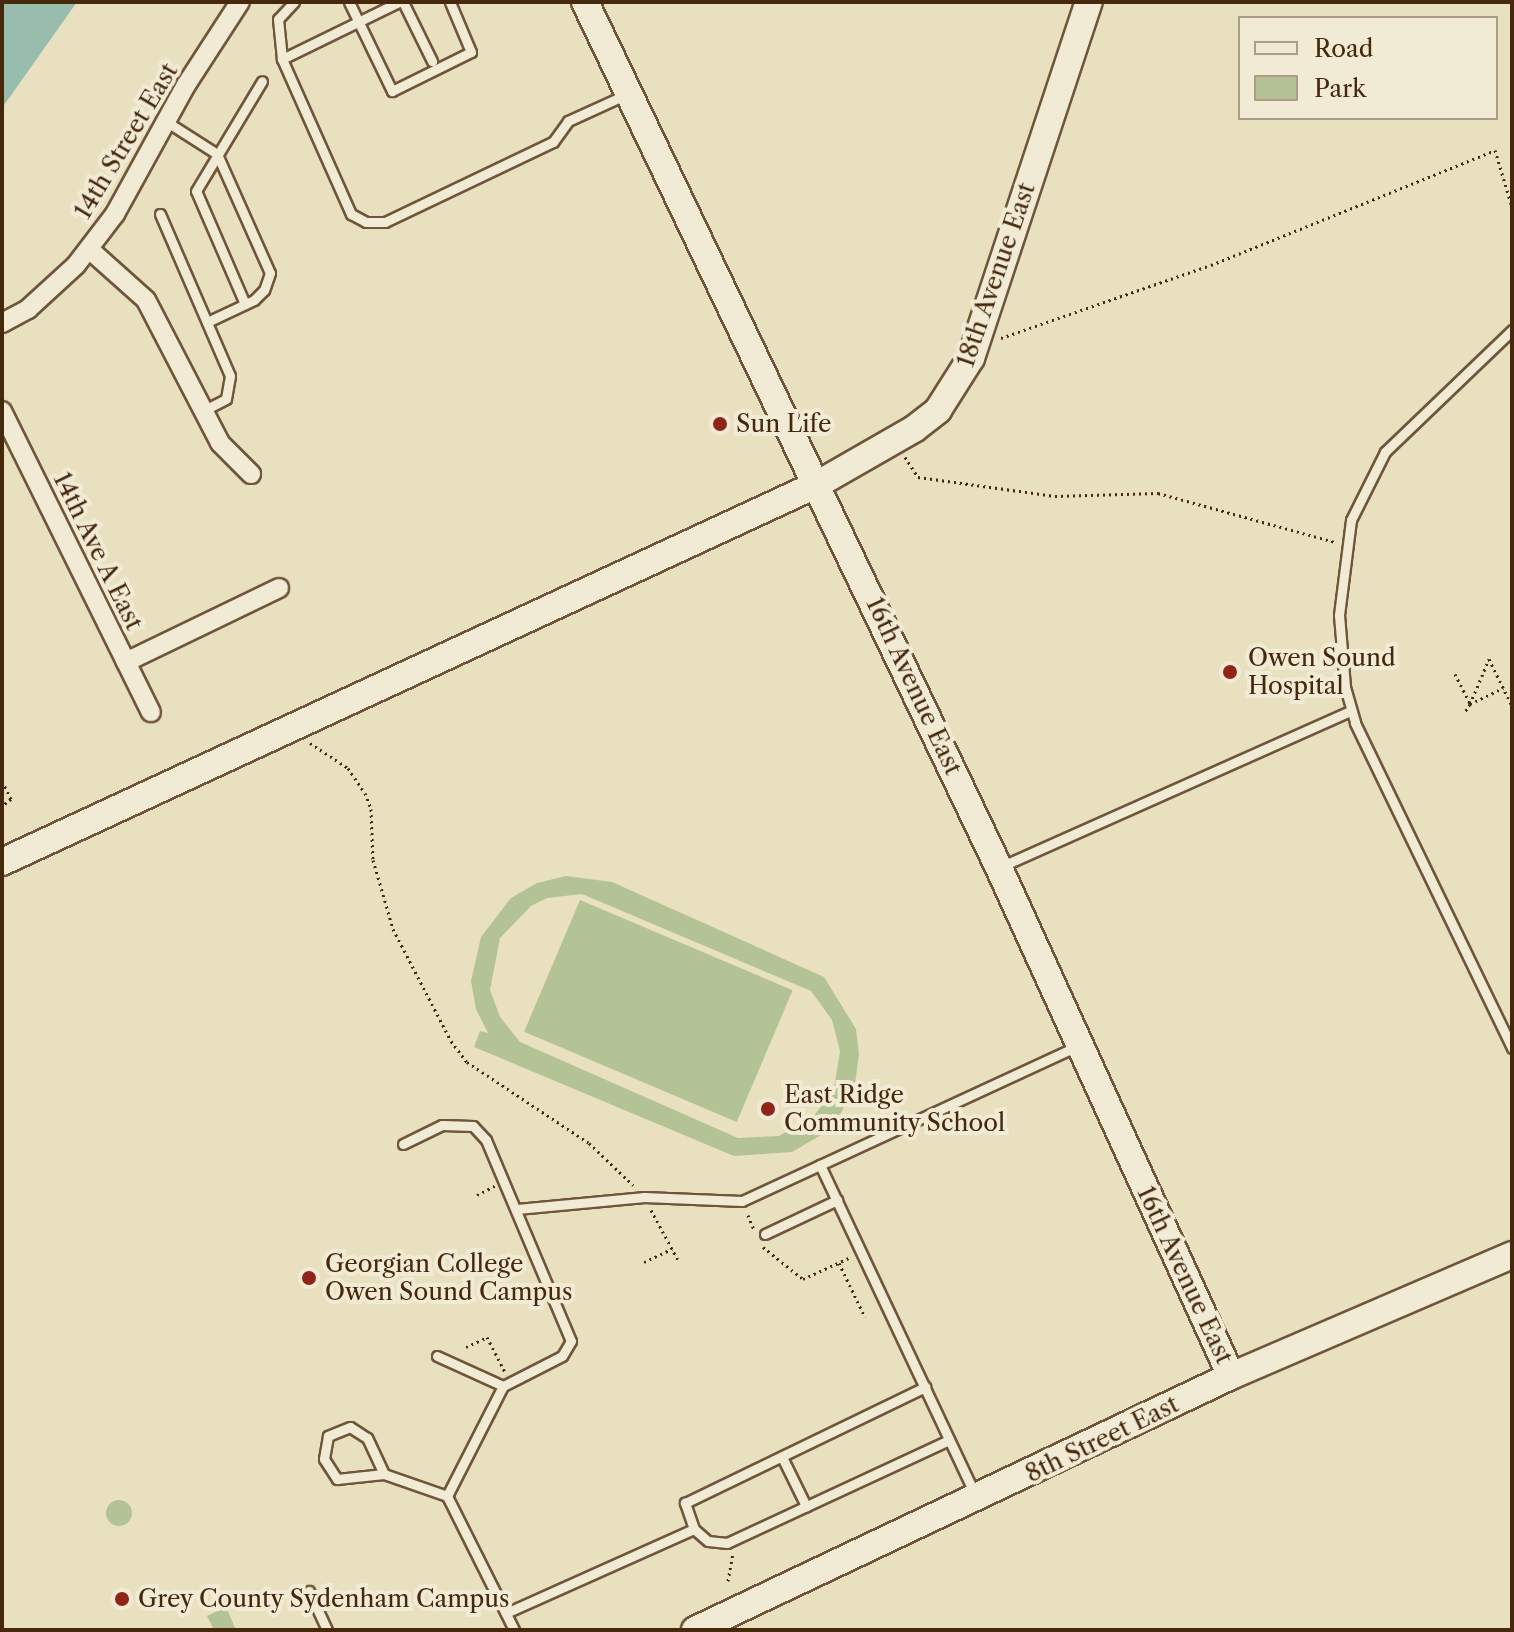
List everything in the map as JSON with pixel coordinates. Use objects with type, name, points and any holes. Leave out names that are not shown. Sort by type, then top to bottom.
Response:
[{"type":"street","name":"14th Street East","points":[[2,323],[28,309],[89,249],[115,214],[240,2]]},
{"type":"street","name":"16th Avenue East","points":[[585,2],[999,868],[1231,1376]]},
{"type":"street","name":"18th Avenue East","points":[[2,862],[818,484],[894,441],[938,410],[976,346],[1089,2]]},
{"type":"street","points":[[89,249],[146,300],[220,443],[251,474]]},
{"type":"street","name":"14th Ave A East","points":[[2,411],[151,712]]},
{"type":"street","points":[[126,662],[279,588]]},
{"type":"street","name":"8th Street East","points":[[695,1630],[978,1499],[1231,1376],[1512,1255]]},
{"type":"lane","points":[[294,2],[278,19],[282,59],[351,214],[366,222],[385,222],[553,142],[568,121],[629,93]]},
{"type":"lane","points":[[349,2],[392,91],[403,89],[471,52],[450,2]]},
{"type":"lane","points":[[282,59],[401,2],[432,61]]},
{"type":"lane","points":[[245,304],[196,191],[262,81]]},
{"type":"lane","points":[[167,122],[217,154],[270,273],[264,290],[245,304],[207,322]]},
{"type":"lane","points":[[160,214],[230,376],[231,389],[226,399],[202,411]]},
{"type":"lane","points":[[1512,330],[1385,452],[1351,520],[1339,615],[1351,711],[1409,842],[1512,1048]]},
{"type":"lane","points":[[999,868],[1351,711]]},
{"type":"lane","points":[[517,1209],[644,1197],[742,1201],[1080,1045]]},
{"type":"lane","points":[[403,1144],[442,1125],[473,1126],[496,1155],[571,1341],[562,1356],[507,1384],[447,1496]]},
{"type":"lane","points":[[820,1165],[978,1499]]},
{"type":"lane","points":[[765,1234],[837,1200]]},
{"type":"lane","points":[[437,1356],[507,1384]]},
{"type":"lane","points":[[925,1387],[685,1503],[694,1529],[708,1541],[735,1540],[949,1440]]},
{"type":"lane","points":[[384,1474],[367,1438],[350,1427],[328,1436],[324,1459],[337,1479],[384,1474],[447,1496],[514,1630]]},
{"type":"lane","points":[[782,1457],[806,1506]]},
{"type":"lane","points":[[506,1613],[694,1529]]},
{"type":"lane","points":[[309,1591],[327,1630]]},
{"type":"path","points":[[976,346],[1211,265],[1495,150],[1512,207]]},
{"type":"path","points":[[894,441],[918,477],[1055,496],[1158,493],[1348,545]]},
{"type":"path","points":[[1464,713],[1489,659],[1512,706]]},
{"type":"path","points":[[1455,674],[1470,704]]},
{"type":"path","points":[[1470,704],[1503,687]]},
{"type":"path","points":[[306,740],[348,768],[365,793],[371,809],[373,860],[393,929],[451,1041],[495,1083],[589,1143],[644,1197],[678,1260]]},
{"type":"path","points":[[2,781],[11,799],[2,806]]},
{"type":"path","points":[[748,1215],[760,1244],[803,1279],[862,1252]]},
{"type":"path","points":[[644,1262],[672,1249]]},
{"type":"path","points":[[839,1263],[865,1317]]},
{"type":"path","points":[[466,1347],[487,1337],[507,1384]]},
{"type":"path","points":[[728,1581],[735,1540]]},
{"type":"green space","points":[[566,876],[612,882],[824,977],[856,1029],[859,1054],[855,1084],[841,1113],[821,1135],[792,1152],[734,1156],[474,1047],[480,1031],[488,1033],[476,1009],[471,981],[481,937],[511,898],[537,883]],"holes":[[[582,894],[811,991],[832,1020],[840,1051],[834,1088],[814,1116],[779,1136],[738,1138],[520,1042],[500,1017],[490,990],[500,938],[531,906],[547,898]]]},
{"type":"green space","points":[[580,900],[793,990],[737,1122],[524,1032]]},
{"type":"green space","points":[[119,1500],[128,1504],[132,1513],[128,1522],[119,1526],[110,1522],[106,1513],[110,1504]]},
{"type":"green space","points":[[226,1607],[236,1630],[214,1630],[207,1616]]},
{"type":"shaded area","points":[[2,2],[77,2],[2,108]]},
{"type":"place","name":"Sun Life","points":[[720,424]]},
{"type":"place","name":"Owen Sound Hospital","points":[[1230,672]]},
{"type":"place","name":"East Ridge Community School","points":[[768,1109]]},
{"type":"place","name":"Georgian College Owen Sound Campus","points":[[309,1278]]},
{"type":"place","name":"Grey County Sydenham Campus","points":[[122,1599]]}]
